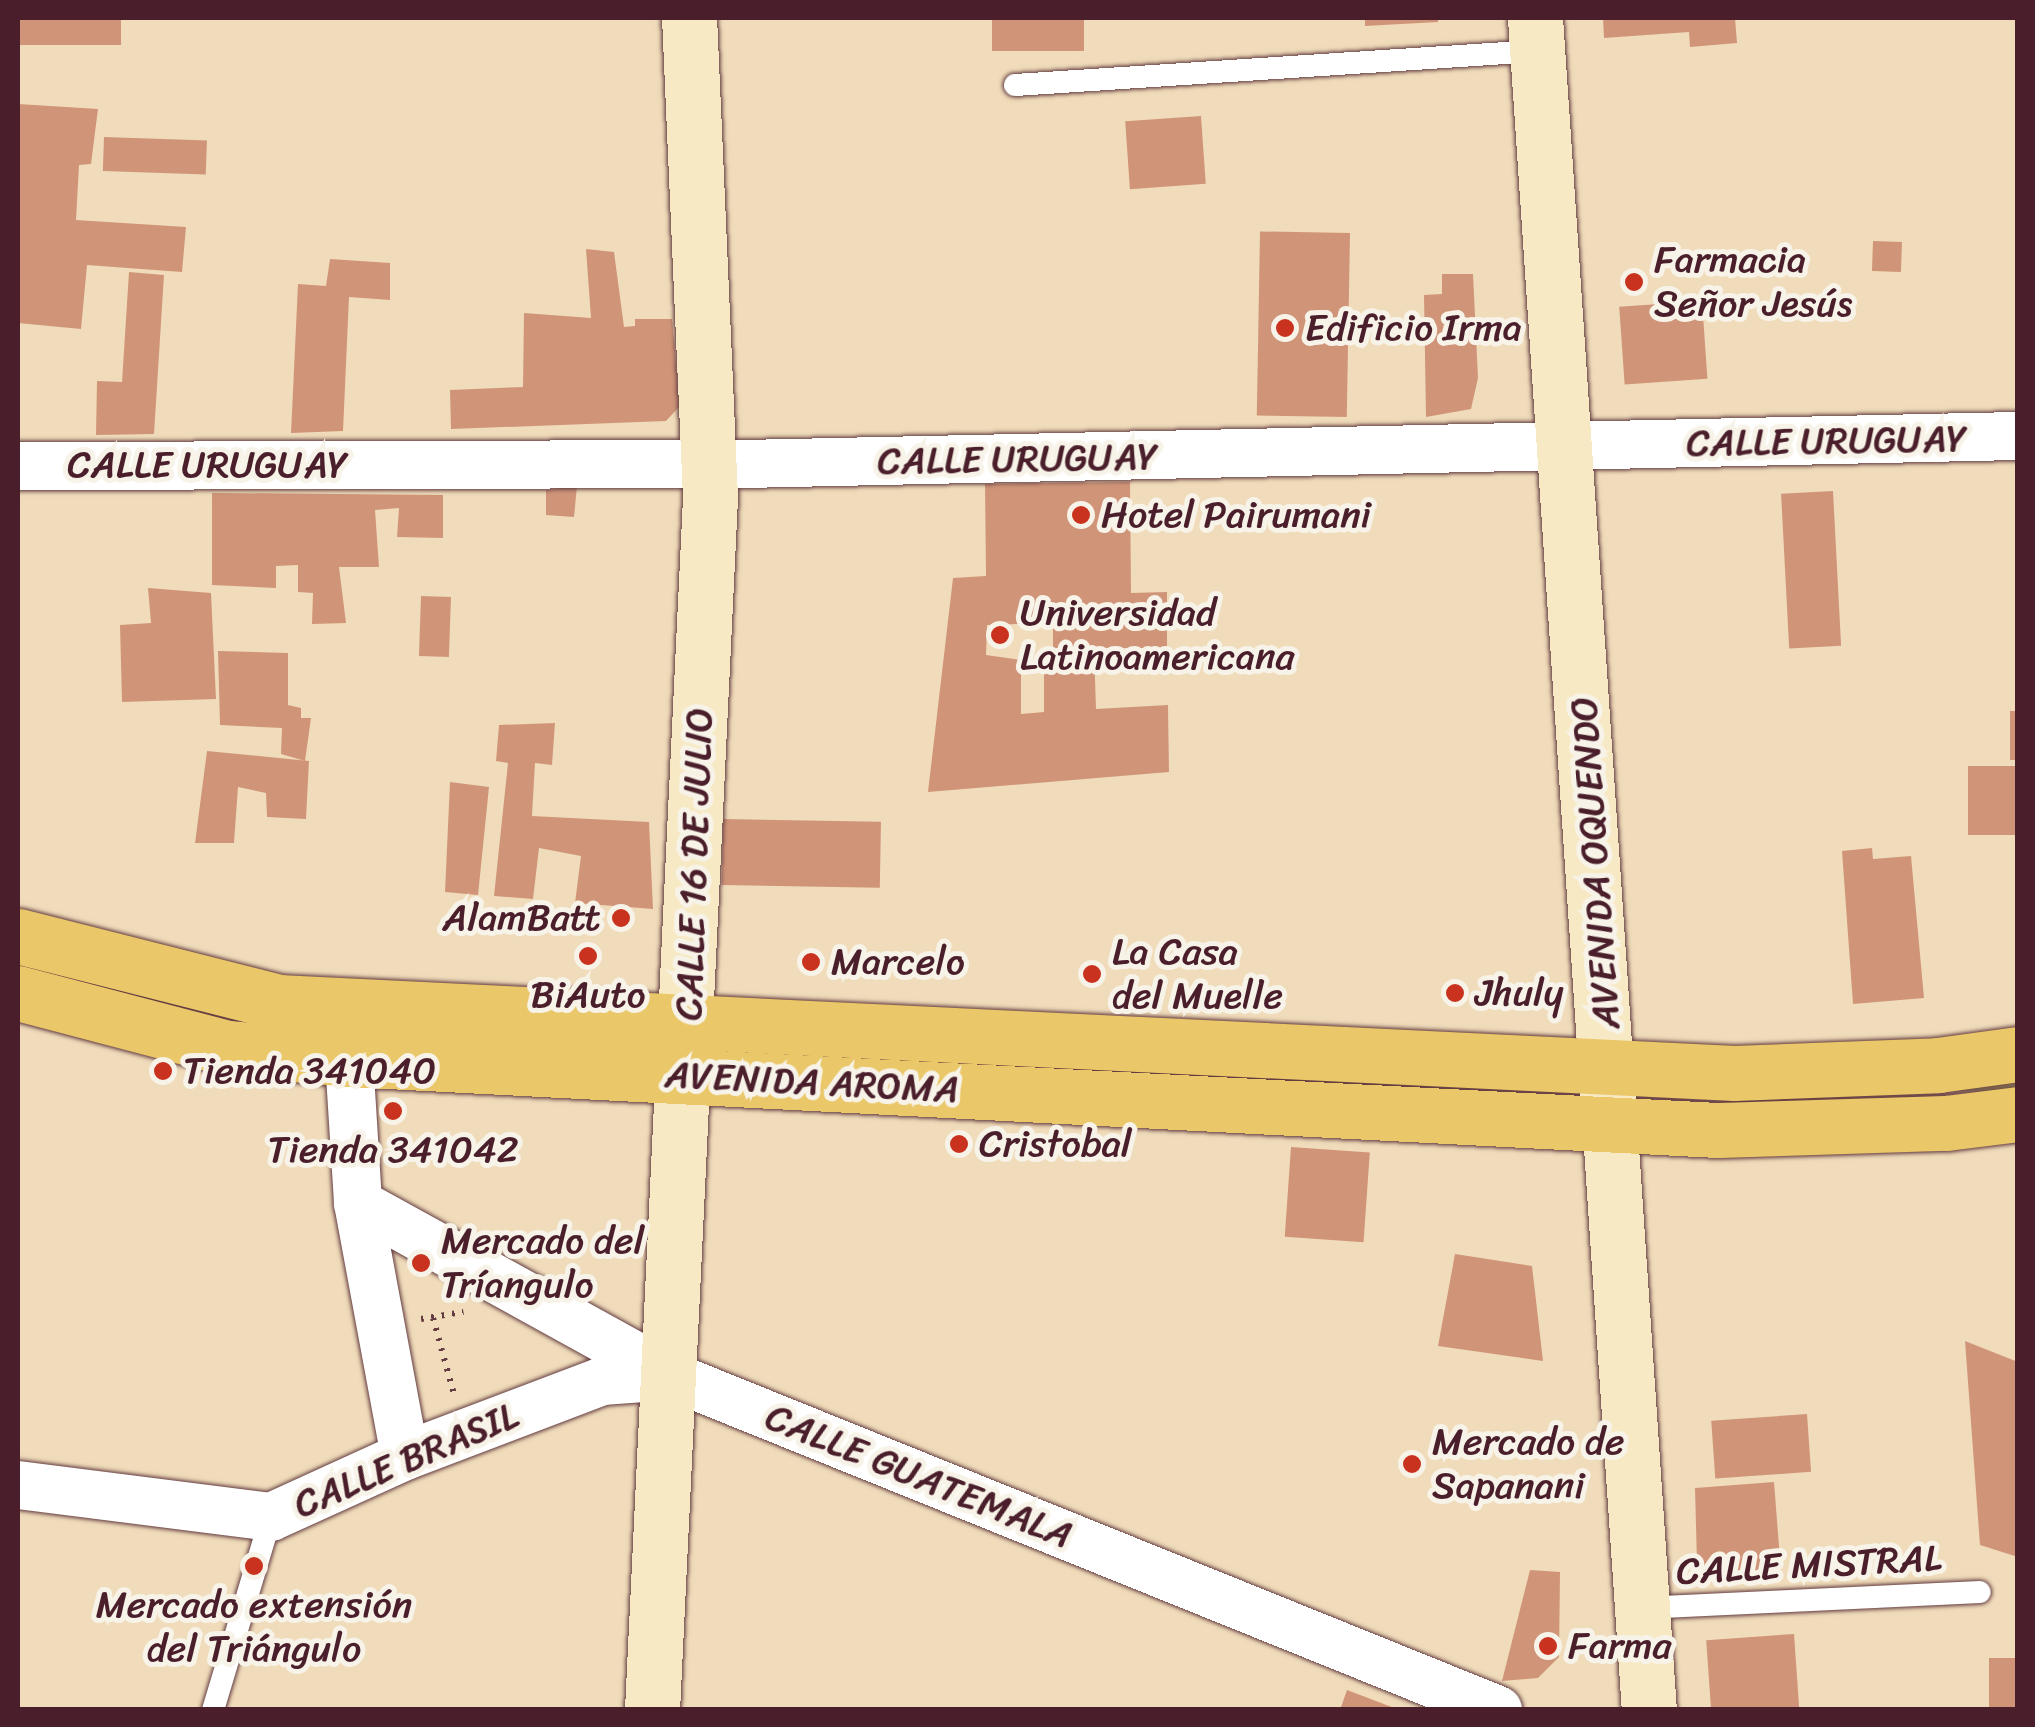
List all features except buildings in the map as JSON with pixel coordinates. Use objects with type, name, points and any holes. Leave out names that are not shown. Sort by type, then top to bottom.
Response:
[{"type":"main road","name":"CALLE 16 DE JULIO","points":[[652,1710],[672,1376],[709,464],[689,18]]},
{"type":"main road","name":"AVENIDA OQUENDO","points":[[1536,34],[1614,1124],[1648,1710]]},
{"type":"main road","name":"AVENIDA AROMA","points":[[18,936],[278,1002],[686,1050],[1614,1124],[1835,1128],[2018,1114]]},
{"type":"main road","name":"AVENIDA AROMA","points":[[18,992],[228,1048],[349,1060],[686,1050],[1837,1071],[2018,1054]]},
{"type":"street","name":"CALLE URUGUAY","points":[[18,466],[709,464],[2018,436]]},
{"type":"street","points":[[349,1060],[358,1203],[405,1456]]},
{"type":"street","name":"CALLE GUATEMALA","points":[[358,1203],[672,1376],[1498,1710]]},
{"type":"street","name":"CALLE BRASIL","points":[[18,1485],[270,1517],[405,1456],[602,1382],[672,1376]]},
{"type":"lane","points":[[1015,85],[1536,34]]},
{"type":"lane","points":[[213,1710],[270,1517]]},
{"type":"lane","name":"CALLE MISTRAL","points":[[1642,1608],[1980,1592]]},
{"type":"path","points":[[381,1329],[433,1318],[522,1315],[532,1300]]},
{"type":"path","points":[[433,1318],[469,1432]]},
{"type":"green space","points":[[1729,1075],[2017,1075],[2017,1091],[1729,1091]]},
{"type":"place","name":"Farmacia Señor Jesús","points":[[1634,282]]},
{"type":"place","name":"Edificio Irma","points":[[1285,328]]},
{"type":"place","name":"Hotel Pairumani","points":[[1081,515]]},
{"type":"place","name":"Universidad Latinoamericana","points":[[1000,635]]},
{"type":"place","name":"AlamBatt","points":[[621,918]]},
{"type":"place","name":"BiAuto","points":[[588,956]]},
{"type":"place","name":"Marcelo","points":[[811,962]]},
{"type":"place","name":"La Casa del Muelle","points":[[1092,974]]},
{"type":"place","name":"Jhuly","points":[[1455,993]]},
{"type":"place","name":"Tienda 341040","points":[[163,1071]]},
{"type":"place","name":"Tienda 341042","points":[[393,1111]]},
{"type":"place","name":"Cristobal","points":[[959,1144]]},
{"type":"place","name":"Mercado del Tríangulo","points":[[421,1263]]},
{"type":"place","name":"Mercado de Sapanani","points":[[1412,1464]]},
{"type":"place","name":"Mercado extensión del Triángulo","points":[[254,1566]]},
{"type":"place","name":"Farma","points":[[1548,1646]]}]
